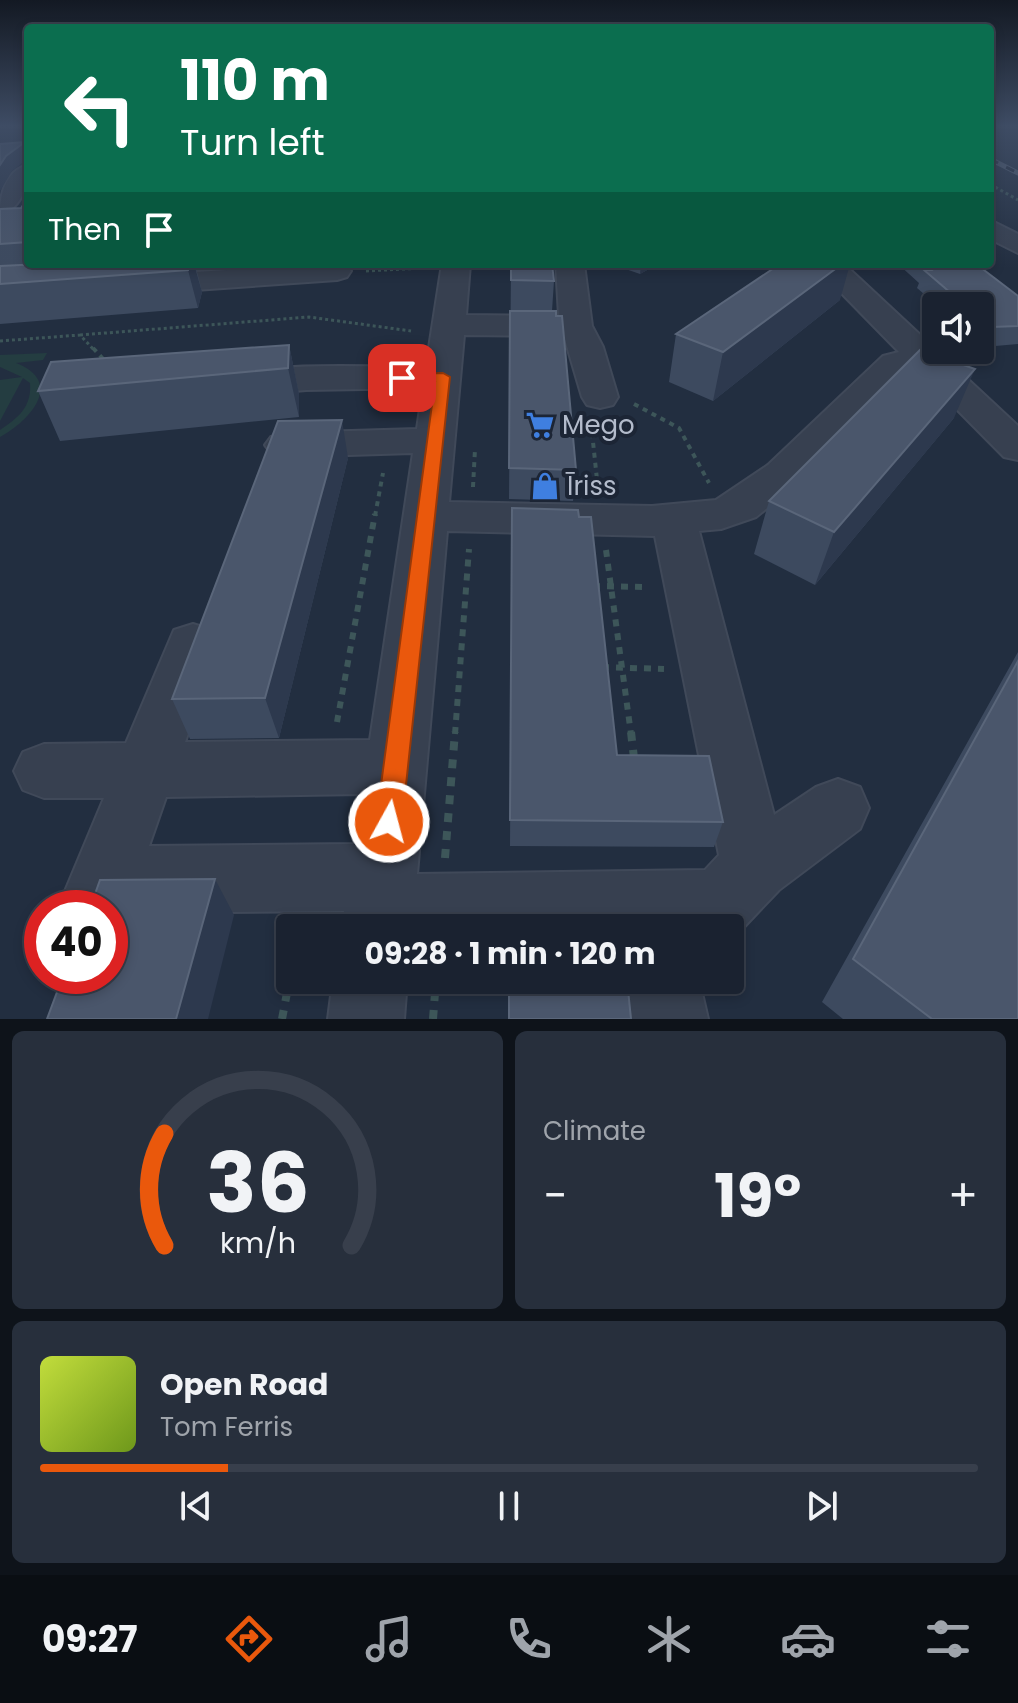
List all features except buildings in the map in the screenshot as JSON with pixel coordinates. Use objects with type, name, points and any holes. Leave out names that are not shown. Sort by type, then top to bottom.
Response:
[{"type":"street","points":[[5,222],[24,181]]},
{"type":"street","points":[[994,230],[1018,245]]},
{"type":"street","points":[[570,268],[576,326],[586,347],[600,397]]},
{"type":"street","points":[[821,268],[922,357]]},
{"type":"street","points":[[106,288],[287,269],[337,271]]},
{"type":"street","points":[[379,905],[396,767],[448,517],[422,378],[431,269]]},
{"type":"street","points":[[424,325],[576,326]]},
{"type":"street","points":[[448,517],[602,520],[698,516],[740,507],[783,474],[895,363],[922,358]]},
{"type":"street","points":[[929,364],[1018,448]]},
{"type":"street","points":[[203,388],[306,379],[422,378]]},
{"type":"street","points":[[258,475],[269,446],[433,439]]},
{"type":"street","points":[[698,516],[691,588],[755,867]]},
{"type":"street","points":[[100,890],[208,608]]},
{"type":"street","points":[[44,771],[396,767]]},
{"type":"street","points":[[128,895],[442,908],[719,904],[755,867],[838,808]]},
{"type":"street","points":[[366,1019],[369,994]]},
{"type":"path","points":[[994,186],[1018,200]]},
{"type":"path","points":[[337,271],[431,269]]},
{"type":"path","points":[[0,341],[309,317],[424,325],[422,378]]},
{"type":"path","points":[[80,335],[112,370]]},
{"type":"path","points":[[635,767],[589,409],[600,397],[626,400],[679,428],[703,467],[698,516]]},
{"type":"path","points":[[433,439],[448,517],[442,908]]},
{"type":"path","points":[[329,767],[433,439]]},
{"type":"path","points":[[592,585],[691,588]]},
{"type":"path","points":[[601,667],[710,670]]},
{"type":"path","points":[[282,1019],[287,994]]},
{"type":"path","points":[[433,1019],[435,994]]},
{"type":"green space","points":[[47,353],[43,360],[16,363],[31,371],[38,380],[38,401],[22,421],[0,437],[0,430],[13,421],[26,405],[30,383],[23,378],[0,421],[0,380],[22,377],[0,367],[0,355]]},
{"type":"place","name":"Mego","points":[[540,425]]},
{"type":"place","name":"Īriss","points":[[545,486]]},
{"type":"route","points":[[389,822],[443,377],[402,378]]}]
